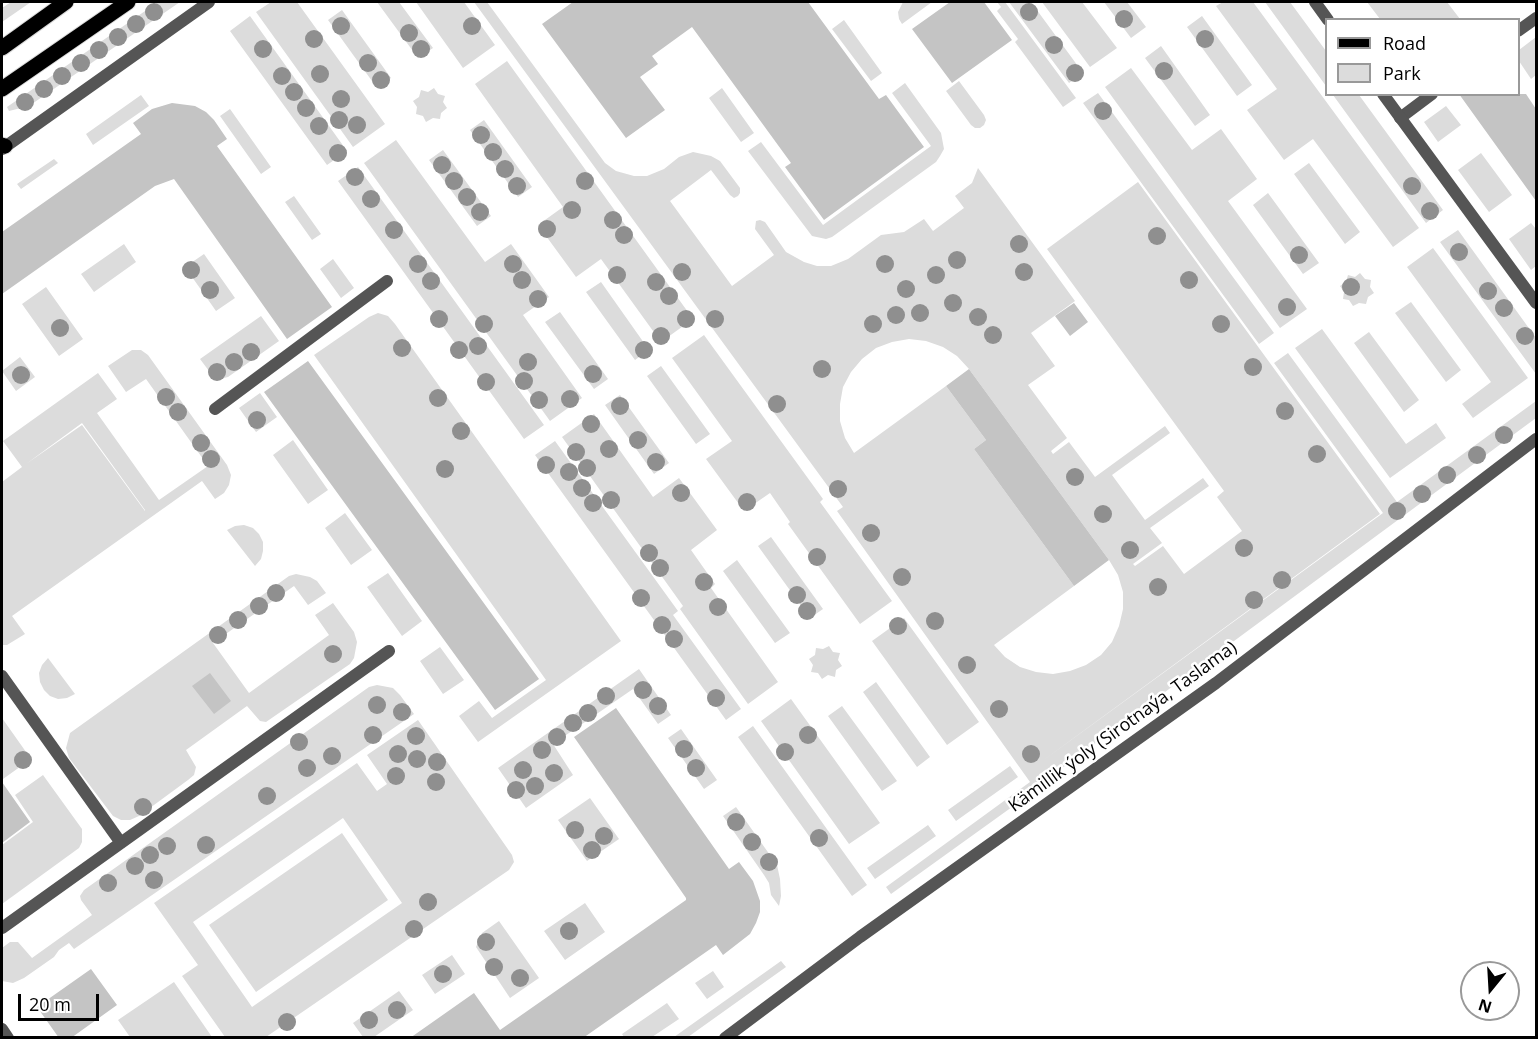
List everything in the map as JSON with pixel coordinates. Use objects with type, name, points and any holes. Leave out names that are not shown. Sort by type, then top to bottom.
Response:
[{"type":"main road","points":[[2,48],[66,2]]},
{"type":"main road","points":[[2,89],[128,2]]},
{"type":"street","points":[[3,147],[209,2]]},
{"type":"street","points":[[1315,2],[1327,18]]},
{"type":"street","points":[[1520,30],[1536,18]]},
{"type":"street","points":[[1384,96],[1536,303]]},
{"type":"street","points":[[1400,118],[1429,96]]},
{"type":"street","points":[[215,409],[387,281]]},
{"type":"street","name":"Kämillik ýoly (Sirotnaýa, Taslama)","points":[[725,1038],[860,937],[1216,683],[1536,439]]},
{"type":"street","points":[[2,928],[389,651]]},
{"type":"street","points":[[2,676],[122,843]]},
{"type":"street","points":[[2,1029],[8,1038]]},
{"type":"green space","points":[[11,2],[31,2],[2,22],[2,8]]},
{"type":"green space","points":[[158,2],[180,2],[29,106],[9,111],[7,107]]},
{"type":"green space","points":[[271,2],[297,2],[385,124],[353,147],[256,12]]},
{"type":"green space","points":[[377,2],[399,2],[433,48],[418,58]]},
{"type":"green space","points":[[416,2],[464,2],[495,45],[463,68]]},
{"type":"green space","points":[[474,2],[487,2],[605,163],[616,171],[634,176],[647,176],[664,169],[679,157],[693,152],[711,156],[720,161],[740,188],[738,196],[734,198],[730,195],[711,170],[670,201],[732,286],[774,255],[755,229],[756,221],[765,222],[786,252],[804,262],[817,266],[831,266],[848,259],[881,235],[904,232],[924,219],[933,231],[964,208],[955,196],[972,183],[978,168],[1075,301],[1031,333],[1055,366],[1028,385],[1067,438],[1051,451],[1053,454],[1069,442],[1095,477],[1165,426],[1170,433],[1112,475],[1145,520],[1203,478],[1209,486],[1150,528],[1162,543],[1133,564],[1135,566],[1163,546],[1184,574],[1242,531],[1217,497],[1224,491],[1047,249],[1138,182],[1380,514],[1034,767],[1383,513],[1274,363],[1288,353],[1397,502],[1536,401],[1536,418],[1012,807],[891,894],[886,887],[1030,782],[837,511],[843,507]],"holes":[[[909,339],[926,341],[943,347],[957,356],[969,369],[1118,575],[1123,592],[1123,609],[1119,626],[1112,642],[1101,655],[1086,665],[1053,674],[1036,672],[1020,667],[1005,657],[994,645],[1074,586],[974,449],[986,440],[946,386],[854,453],[845,438],[840,421],[840,404],[843,387],[851,372],[876,348]]]},
{"type":"green space","points":[[903,2],[932,2],[902,24],[898,12]]},
{"type":"green space","points":[[997,2],[1005,2],[1076,98],[1063,107],[1015,42],[1018,39],[997,11],[1001,7]]},
{"type":"green space","points":[[1009,2],[1031,2],[1083,73],[1069,83]]},
{"type":"green space","points":[[1042,2],[1082,2],[1117,48],[1090,67]]},
{"type":"green space","points":[[1104,2],[1127,2],[1146,27],[1131,38]]},
{"type":"green space","points":[[1223,2],[1253,2],[1419,228],[1393,247],[1313,139],[1284,160],[1247,110],[1277,89],[1216,6]]},
{"type":"green space","points":[[1265,2],[1290,2],[1325,50],[1325,85]]},
{"type":"green space","points":[[1367,2],[1447,2],[1459,18],[1379,18]]},
{"type":"green space","points":[[342,10],[391,78],[377,88],[328,20]]},
{"type":"green space","points":[[250,16],[347,151],[327,165],[230,31]]},
{"type":"green space","points":[[1202,16],[1252,85],[1237,96],[1187,27]]},
{"type":"green space","points":[[844,20],[882,73],[871,81],[832,29]]},
{"type":"green space","points":[[1536,37],[1536,75],[1531,79],[1520,62],[1520,49]]},
{"type":"green space","points":[[1161,46],[1210,115],[1195,126],[1145,58]]},
{"type":"green space","points":[[507,61],[693,319],[661,342],[601,259],[576,277],[538,225],[563,207],[475,84]]},
{"type":"green space","points":[[1131,68],[1192,150],[1221,129],[1257,179],[1228,201],[1307,309],[1280,328],[1105,87]]},
{"type":"green space","points":[[959,81],[984,115],[986,120],[980,128],[971,125],[946,91]]},
{"type":"green space","points":[[905,83],[941,133],[944,149],[940,156],[936,162],[832,237],[826,239],[812,236],[748,151],[761,142],[823,225],[931,146],[892,93]]},
{"type":"green space","points":[[434,88],[438,94],[445,96],[443,102],[447,108],[441,113],[440,119],[433,118],[426,122],[423,116],[416,114],[417,107],[413,101],[419,97],[421,90],[428,92]]},
{"type":"green space","points":[[722,88],[754,133],[741,142],[709,98]]},
{"type":"green space","points":[[1098,93],[1274,333],[1259,344],[1083,103]]},
{"type":"green space","points":[[141,95],[149,106],[93,145],[86,134]]},
{"type":"green space","points":[[1334,96],[1360,96],[1443,210],[1426,223]]},
{"type":"green space","points":[[1446,106],[1461,125],[1438,142],[1424,122]]},
{"type":"green space","points":[[230,109],[271,167],[261,174],[220,116]]},
{"type":"green space","points":[[484,120],[532,187],[518,197],[470,130]]},
{"type":"green space","points":[[396,140],[485,262],[511,244],[549,297],[523,315],[582,398],[550,421],[364,163]]},
{"type":"green space","points":[[443,150],[491,216],[477,226],[429,160]]},
{"type":"green space","points":[[1481,153],[1512,195],[1489,212],[1458,170]]},
{"type":"green space","points":[[54,159],[58,163],[21,189],[17,184]]},
{"type":"green space","points":[[1309,163],[1360,232],[1345,244],[1294,174]]},
{"type":"green space","points":[[358,167],[544,425],[524,439],[338,181]]},
{"type":"green space","points":[[1268,193],[1319,263],[1303,274],[1253,205]]},
{"type":"green space","points":[[294,196],[321,234],[312,240],[285,202]]},
{"type":"green space","points":[[1531,223],[1536,229],[1536,266],[1531,270],[1509,239]]},
{"type":"green space","points":[[1458,230],[1536,338],[1536,374],[1440,242]]},
{"type":"green space","points":[[124,244],[136,262],[94,292],[81,274]]},
{"type":"green space","points":[[1433,248],[1528,378],[1473,418],[1462,404],[1491,382],[1407,267]]},
{"type":"green space","points":[[204,254],[235,298],[216,311],[185,267]]},
{"type":"green space","points":[[333,259],[354,288],[341,298],[320,269]]},
{"type":"green space","points":[[1360,273],[1365,279],[1371,280],[1370,287],[1374,293],[1368,297],[1366,304],[1359,303],[1353,306],[1349,300],[1343,299],[1344,292],[1340,286],[1346,282],[1348,275],[1355,277]]},
{"type":"green space","points":[[601,282],[649,350],[635,360],[586,292]]},
{"type":"green space","points":[[46,287],[83,339],[59,356],[22,304]]},
{"type":"green space","points":[[1411,302],[1461,370],[1446,382],[1395,313]]},
{"type":"green space","points":[[560,312],[608,379],[594,389],[545,322]]},
{"type":"green space","points":[[378,313],[388,316],[395,324],[621,641],[478,742],[459,716],[479,701],[492,718],[546,680],[314,355]]},
{"type":"green space","points":[[261,316],[279,341],[228,377],[220,379],[212,375],[200,359]]},
{"type":"green space","points":[[1322,329],[1406,444],[1436,423],[1446,438],[1390,478],[1295,348]]},
{"type":"green space","points":[[1369,332],[1419,400],[1404,412],[1354,343]]},
{"type":"green space","points":[[704,335],[823,499],[820,502],[892,601],[860,624],[788,524],[790,522],[770,493],[744,511],[706,459],[732,441],[672,358]]},
{"type":"green space","points":[[132,350],[141,350],[148,355],[227,465],[231,475],[229,485],[224,493],[215,499],[202,481],[12,616],[25,634],[7,645],[2,645],[2,482],[22,467],[3,441],[98,373],[117,399],[97,413],[159,500],[208,466],[146,379],[126,392],[108,366]],"holes":[[[82,423],[145,510],[82,425],[26,464]]]},
{"type":"green space","points":[[20,357],[35,377],[16,391],[2,371]]},
{"type":"green space","points":[[661,366],[710,434],[696,444],[647,376]]},
{"type":"green space","points":[[260,393],[277,417],[256,432],[239,408]]},
{"type":"green space","points":[[620,395],[669,463],[654,474],[605,405]]},
{"type":"green space","points":[[594,414],[653,497],[679,478],[717,530],[691,550],[715,584],[711,588],[778,682],[748,704],[680,609],[683,606],[562,437]]},
{"type":"green space","points":[[293,440],[328,490],[308,504],[273,455]]},
{"type":"green space","points":[[555,441],[678,611],[673,615],[741,709],[726,720],[535,455]]},
{"type":"green space","points":[[345,513],[372,550],[351,565],[325,528]]},
{"type":"green space","points":[[244,525],[253,528],[263,542],[261,559],[255,566],[227,530]]},
{"type":"green space","points":[[771,537],[823,609],[810,618],[758,546]]},
{"type":"green space","points":[[737,560],[790,633],[775,643],[723,571]]},
{"type":"green space","points":[[388,573],[422,621],[402,636],[367,587]]},
{"type":"green space","points":[[296,574],[317,581],[326,593],[308,605],[294,586],[213,643],[249,693],[329,635],[315,615],[333,603],[354,632],[357,642],[354,658],[350,664],[266,722],[260,721],[247,706],[186,750],[196,767],[194,775],[188,780],[139,816],[130,820],[121,820],[113,816],[69,758],[66,748],[70,733],[289,576]]},
{"type":"green space","points":[[904,618],[979,722],[947,745],[872,641]]},
{"type":"green space","points":[[829,646],[833,652],[840,653],[838,660],[842,666],[836,670],[835,677],[828,675],[822,679],[818,673],[811,672],[813,665],[809,659],[815,655],[816,648],[823,649]]},
{"type":"green space","points":[[440,647],[464,680],[443,694],[420,661]]},
{"type":"green space","points":[[48,658],[75,694],[58,699],[50,696],[44,690],[39,673]]},
{"type":"green space","points":[[639,669],[671,715],[658,724],[633,689],[553,744],[573,775],[526,808],[498,768]]},
{"type":"green space","points":[[876,682],[930,757],[917,767],[863,692]]},
{"type":"green space","points":[[377,685],[393,688],[414,714],[74,949],[69,943],[54,957],[24,978],[13,983],[2,981],[2,948],[10,942],[18,942],[32,958],[92,915],[81,900],[80,896],[84,890],[369,687]]},
{"type":"green space","points":[[791,699],[880,823],[849,844],[761,721]]},
{"type":"green space","points":[[842,706],[897,781],[882,791],[828,716]]},
{"type":"green space","points":[[2,718],[31,759],[3,779],[2,777]]},
{"type":"green space","points":[[418,720],[512,855],[514,862],[509,870],[266,1037],[225,1037],[182,976],[198,965],[154,903],[357,763],[377,791],[387,784],[367,755]],"holes":[[[343,818],[402,903],[252,1007],[193,922]]]},
{"type":"green space","points":[[753,726],[867,885],[852,896],[738,737]]},
{"type":"green space","points":[[681,729],[717,780],[704,789],[668,738]]},
{"type":"green space","points":[[1010,766],[1018,777],[956,821],[948,810]]},
{"type":"green space","points":[[43,775],[82,829],[82,842],[79,848],[2,904],[2,845],[33,822],[15,795]]},
{"type":"green space","points":[[590,798],[619,839],[587,861],[558,820]]},
{"type":"green space","points":[[736,807],[777,865],[781,896],[779,906],[771,895],[769,883],[723,816]]},
{"type":"green space","points":[[928,825],[936,836],[875,879],[867,868]]},
{"type":"green space","points":[[342,833],[388,900],[256,992],[209,925]]},
{"type":"green space","points":[[585,903],[605,932],[565,960],[544,931]]},
{"type":"green space","points":[[499,921],[539,978],[510,998],[476,947],[482,933]]},
{"type":"green space","points":[[452,955],[465,974],[435,994],[422,975]]},
{"type":"green space","points":[[781,961],[786,967],[688,1037],[674,1037]]},
{"type":"green space","points":[[713,971],[724,987],[707,999],[695,983]]},
{"type":"green space","points":[[174,982],[212,1037],[130,1037],[118,1020]]},
{"type":"green space","points":[[399,991],[413,1010],[374,1037],[363,1037],[353,1023]]},
{"type":"green space","points":[[667,1003],[679,1019],[652,1037],[624,1037],[622,1034]]},
{"type":"building","points":[[573,2],[808,2],[879,99],[886,95],[924,147],[824,220],[785,167],[791,163],[692,27],[652,56],[658,64],[640,77],[665,110],[626,138],[542,24]]},
{"type":"building","points":[[950,2],[984,2],[1012,40],[952,83],[912,29]]},
{"type":"building","points":[[1520,94],[1526,94],[1536,109],[1536,201],[1460,96],[1520,96]]},
{"type":"building","points":[[172,103],[195,106],[214,120],[227,139],[217,146],[332,307],[287,339],[174,179],[155,186],[2,294],[2,232],[141,134],[133,123],[152,109]]},
{"type":"building","points":[[1074,303],[1088,322],[1070,336],[1055,316]]},
{"type":"building","points":[[308,361],[539,679],[495,710],[264,392]]},
{"type":"building","points":[[969,369],[1109,560],[1074,586],[974,449],[986,440],[946,386]]},
{"type":"building","points":[[210,673],[231,701],[214,714],[192,686]]},
{"type":"building","points":[[616,708],[729,869],[739,862],[753,881],[760,901],[760,912],[750,934],[723,955],[716,945],[583,1038],[410,1038],[474,993],[500,1030],[686,900],[574,737]]},
{"type":"building","points":[[2,782],[30,822],[2,843]]},
{"type":"building","points":[[91,969],[117,1005],[71,1038],[59,1038],[37,1007]]}]
